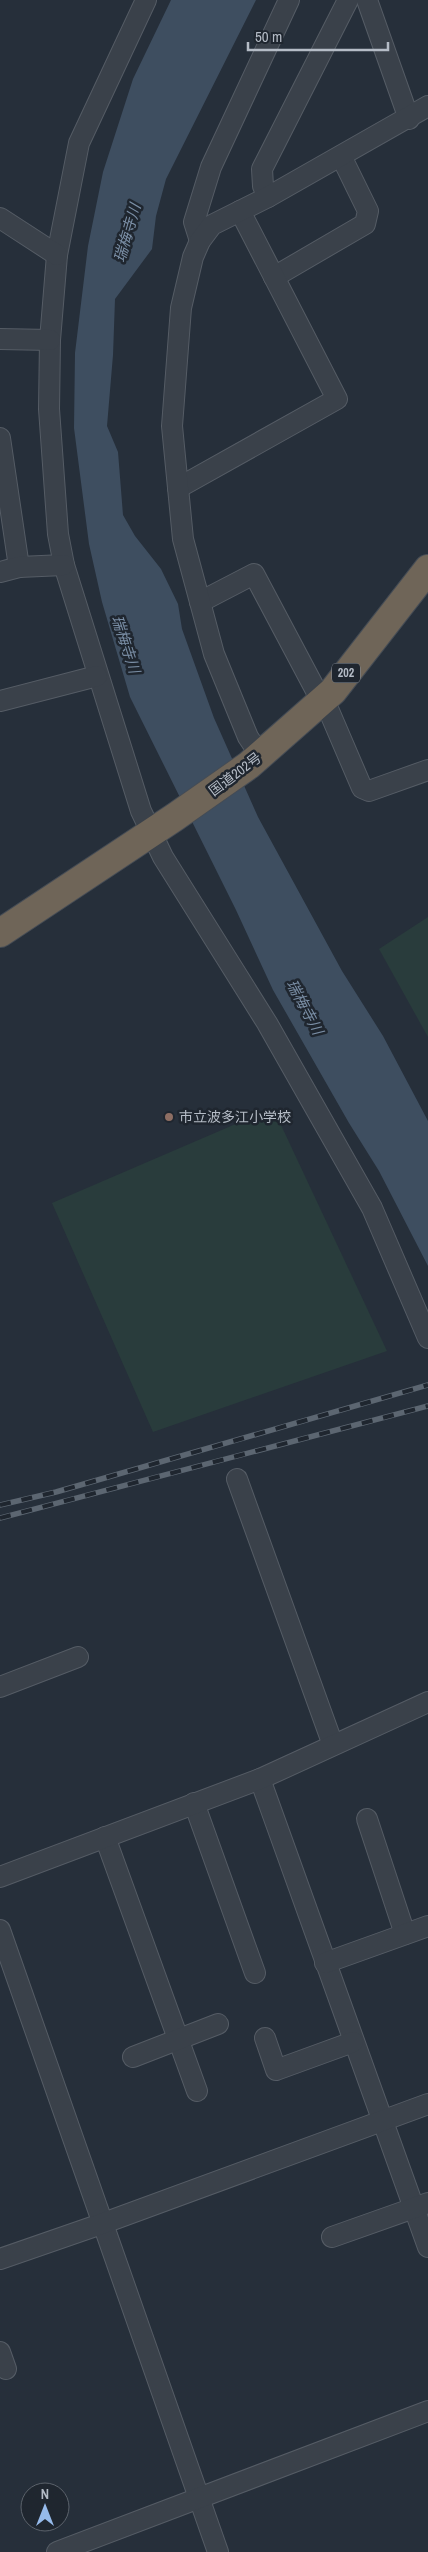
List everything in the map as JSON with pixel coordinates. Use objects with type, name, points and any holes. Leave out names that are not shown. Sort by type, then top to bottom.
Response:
[{"type":"highway","name":"国道202号","points":[[0,933],[175,817],[255,760],[322,702],[428,569]]},
{"type":"street","points":[[146,0],[79,143],[57,255],[50,340],[49,409],[58,534],[64,565],[97,676],[141,811],[163,857],[267,1023],[372,1208],[428,1338]]},
{"type":"street","points":[[200,241],[194,222],[211,167],[289,0]]},
{"type":"street","points":[[268,197],[263,186],[262,170],[348,0]]},
{"type":"street","points":[[367,0],[409,118]]},
{"type":"street","points":[[255,760],[248,737],[214,654],[183,538],[172,426],[181,308],[200,241],[212,225],[268,197],[428,106]]},
{"type":"street","points":[[274,278],[365,224],[368,211],[342,156]]},
{"type":"street","points":[[178,488],[337,399],[240,211]]},
{"type":"street","points":[[0,218],[57,255]]},
{"type":"street","points":[[0,339],[50,340]]},
{"type":"street","points":[[0,438],[19,567]]},
{"type":"street","points":[[0,572],[19,567],[64,565]]},
{"type":"street","points":[[200,602],[254,574],[322,702],[329,711],[362,788],[369,791],[428,770]]},
{"type":"street","points":[[0,700],[97,676]]},
{"type":"street","points":[[237,1479],[333,1745]]},
{"type":"street","points":[[0,1686],[78,1657]]},
{"type":"street","points":[[0,1876],[260,1779],[428,1702]]},
{"type":"street","points":[[260,1779],[381,2120],[421,2206],[428,2246]]},
{"type":"street","points":[[194,1804],[255,1973]]},
{"type":"street","points":[[367,1819],[405,1934]]},
{"type":"street","points":[[105,1837],[197,2091]]},
{"type":"street","points":[[325,1963],[428,1926]]},
{"type":"street","points":[[0,1930],[218,2552]]},
{"type":"street","points":[[132,2057],[218,2024]]},
{"type":"street","points":[[265,2038],[276,2070],[353,2042]]},
{"type":"street","points":[[0,2259],[104,2224],[428,2104]]},
{"type":"street","points":[[332,2236],[421,2206]]},
{"type":"street","points":[[57,2552],[428,2411]]},
{"type":"shaded area","points":[[428,917],[428,1037],[379,949]]},
{"type":"shaded area","points":[[273,1108],[387,1351],[153,1432],[52,1203]]},
{"type":"water","name":"瑞梅寺川","points":[[171,0],[256,0],[166,179],[156,216],[152,249],[115,299],[113,355],[107,426],[118,452],[123,515],[135,536],[161,569],[178,604],[182,629],[214,718],[258,817],[342,971],[383,1036],[428,1121],[428,1266],[379,1171],[349,1123],[273,990],[236,910],[130,697],[102,602],[89,544],[74,428],[75,353],[88,246],[103,172],[133,79]]},
{"type":"railway","points":[[0,1505],[56,1492],[428,1385]]},
{"type":"railway","points":[[0,1518],[428,1406]]},
{"type":"place","name":"市立波多江小学校","points":[[169,1117]]}]
